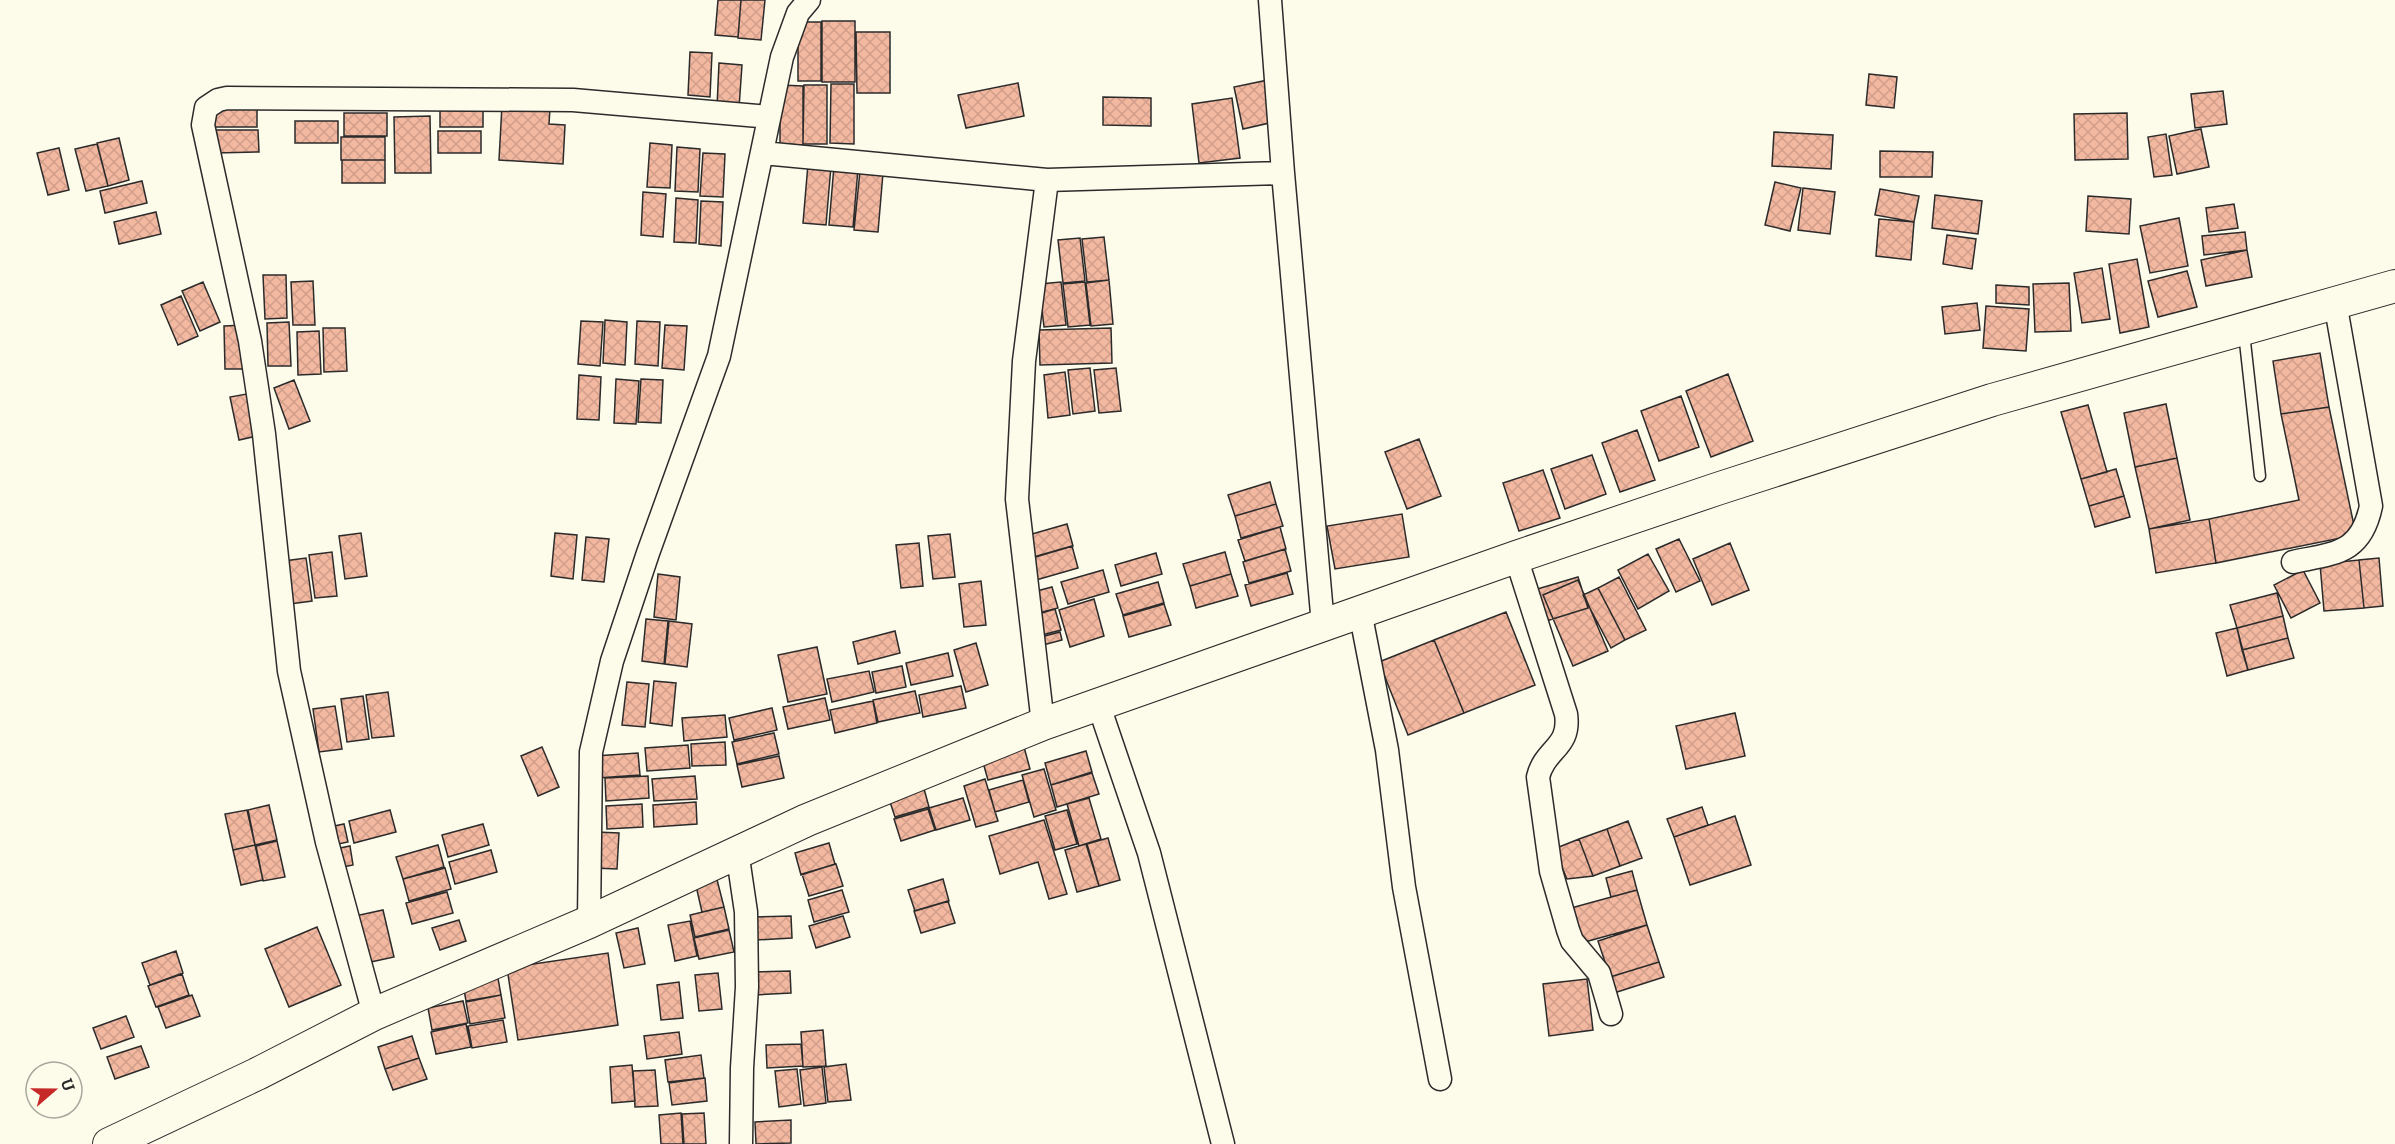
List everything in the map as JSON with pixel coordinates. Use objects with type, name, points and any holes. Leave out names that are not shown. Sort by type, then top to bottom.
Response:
[{"type":"street","points":[[589,922],[591,752],[612,661],[719,356],[782,57],[798,13],[809,0]]},
{"type":"street","points":[[1270,0],[1323,625]]},
{"type":"street","points":[[374,1014],[327,842],[289,670],[264,434],[250,341],[203,125],[206,108],[218,100],[227,98],[573,100],[769,117]]},
{"type":"street","points":[[762,153],[1047,180],[1283,173]]},
{"type":"street","points":[[1042,724],[1017,499],[1024,362],[1047,180]]},
{"type":"street","points":[[110,1144],[257,1074],[374,1014],[589,922],[807,820],[1042,724],[1099,706],[1360,611],[1717,489],[1992,400],[2395,286]]},
{"type":"street","points":[[2293,562],[2337,552],[2350,545],[2360,537],[2368,521],[2371,506],[2335,302]]},
{"type":"street","points":[[1516,557],[1568,726],[1565,738],[1540,767],[1538,777],[1551,871],[1572,941],[1599,973],[1611,1014]]},
{"type":"street","points":[[1360,611],[1387,750],[1404,887],[1440,1078]]},
{"type":"street","points":[[1099,706],[1149,854],[1223,1144]]},
{"type":"street","points":[[737,851],[746,912],[747,987],[742,1068],[741,1144]]},
{"type":"lane","points":[[2244,329],[2260,476]]},
{"type":"building","points":[[718,0],[741,0],[738,37],[715,35]]},
{"type":"building","points":[[741,0],[765,0],[761,40],[738,38]]},
{"type":"building","points":[[822,21],[855,21],[855,82],[822,82]]},
{"type":"building","points":[[798,22],[821,22],[821,81],[798,81]]},
{"type":"building","points":[[856,32],[890,32],[890,93],[857,93]]},
{"type":"building","points":[[690,52],[712,53],[710,97],[688,95]]},
{"type":"building","points":[[719,63],[742,65],[739,108],[717,107]]},
{"type":"building","points":[[1869,74],[1897,77],[1894,108],[1866,105]]},
{"type":"building","points":[[1268,80],[1278,121],[1243,129],[1234,87]]},
{"type":"building","points":[[1018,83],[1024,116],[966,128],[958,95]]},
{"type":"building","points":[[831,84],[854,84],[854,144],[830,143]]},
{"type":"building","points":[[780,85],[803,86],[803,145],[780,144]]},
{"type":"building","points":[[804,85],[827,85],[827,144],[803,144]]},
{"type":"building","points":[[2223,91],[2227,124],[2195,128],[2191,94]]},
{"type":"building","points":[[1103,97],[1151,98],[1151,126],[1103,125]]},
{"type":"building","points":[[1232,98],[1240,158],[1199,163],[1192,104]]},
{"type":"building","points":[[214,105],[257,105],[257,127],[214,127]]},
{"type":"building","points":[[440,105],[483,105],[483,127],[440,127]]},
{"type":"building","points":[[502,105],[550,108],[549,124],[565,125],[563,164],[499,160]]},
{"type":"building","points":[[344,113],[387,113],[387,136],[344,136]]},
{"type":"building","points":[[2127,113],[2128,159],[2075,160],[2074,114]]},
{"type":"building","points":[[430,116],[431,173],[395,173],[394,117]]},
{"type":"building","points":[[295,121],[338,121],[338,143],[295,143]]},
{"type":"building","points":[[2201,129],[2209,167],[2177,174],[2169,136]]},
{"type":"building","points":[[215,130],[258,130],[259,152],[216,153]]},
{"type":"building","points":[[438,131],[481,131],[481,153],[438,153]]},
{"type":"building","points":[[1774,132],[1833,135],[1831,169],[1772,166]]},
{"type":"building","points":[[2166,134],[2172,175],[2154,177],[2148,137]]},
{"type":"building","points":[[341,137],[385,137],[385,160],[341,160]]},
{"type":"building","points":[[119,138],[129,180],[108,186],[97,143]]},
{"type":"building","points":[[650,143],[672,145],[670,188],[647,187]]},
{"type":"building","points":[[97,144],[108,186],[86,191],[75,149]]},
{"type":"building","points":[[677,147],[700,149],[698,192],[675,191]]},
{"type":"building","points":[[59,148],[69,190],[48,195],[37,153]]},
{"type":"building","points":[[1880,151],[1933,152],[1932,177],[1880,177]]},
{"type":"building","points":[[703,153],[725,154],[723,197],[700,196]]},
{"type":"building","points":[[342,160],[385,160],[385,183],[342,183]]},
{"type":"building","points":[[808,164],[831,166],[826,225],[803,223]]},
{"type":"building","points":[[834,166],[858,169],[853,227],[829,225]]},
{"type":"building","points":[[860,171],[883,173],[878,232],[854,230]]},
{"type":"building","points":[[142,181],[147,203],[105,213],[100,191]]},
{"type":"building","points":[[1775,182],[1801,188],[1790,231],[1765,225]]},
{"type":"building","points":[[1803,188],[1835,192],[1830,234],[1798,230]]},
{"type":"building","points":[[1880,189],[1919,196],[1914,222],[1875,215]]},
{"type":"building","points":[[643,192],[666,194],[663,237],[641,235]]},
{"type":"building","points":[[1935,195],[1982,201],[1978,234],[1932,228]]},
{"type":"building","points":[[2088,196],[2131,199],[2129,234],[2086,231]]},
{"type":"building","points":[[676,198],[698,200],[696,243],[674,242]]},
{"type":"building","points":[[701,201],[723,202],[721,246],[699,244]]},
{"type":"building","points":[[2234,204],[2238,228],[2209,232],[2206,208]]},
{"type":"building","points":[[156,212],[161,234],[119,244],[114,222]]},
{"type":"building","points":[[2179,218],[2188,266],[2150,273],[2140,226]]},
{"type":"building","points":[[1879,219],[1914,222],[1911,260],[1876,256]]},
{"type":"building","points":[[2245,232],[2247,250],[2204,255],[2202,236]]},
{"type":"building","points":[[1947,235],[1976,239],[1972,269],[1943,264]]},
{"type":"building","points":[[1104,237],[1109,280],[1087,282],[1082,239]]},
{"type":"building","points":[[1080,238],[1085,281],[1063,283],[1058,240]]},
{"type":"building","points":[[2247,250],[2252,277],[2206,286],[2201,260]]},
{"type":"building","points":[[2137,259],[2149,327],[2120,333],[2109,264]]},
{"type":"building","points":[[2102,268],[2110,319],[2082,323],[2074,273]]},
{"type":"building","points":[[2187,271],[2197,307],[2158,317],[2148,281]]},
{"type":"building","points":[[263,275],[286,275],[287,318],[265,319]]},
{"type":"building","points":[[1109,280],[1113,324],[1091,326],[1086,283]]},
{"type":"building","points":[[313,281],[315,325],[293,325],[291,282]]},
{"type":"building","points":[[203,282],[220,322],[200,331],[182,291]]},
{"type":"building","points":[[1061,282],[1066,325],[1044,327],[1039,284]]},
{"type":"building","points":[[1085,282],[1090,325],[1068,327],[1063,284]]},
{"type":"building","points":[[2069,283],[2071,331],[2035,332],[2033,284]]},
{"type":"building","points":[[1996,285],[2029,287],[2029,305],[1996,303]]},
{"type":"building","points":[[181,296],[198,336],[178,345],[161,305]]},
{"type":"building","points":[[1977,303],[1980,330],[1945,334],[1942,307]]},
{"type":"building","points":[[1986,306],[2029,309],[2026,351],[1983,348]]},
{"type":"building","points":[[605,320],[627,322],[625,365],[603,363]]},
{"type":"building","points":[[581,321],[603,322],[600,366],[578,364]]},
{"type":"building","points":[[637,321],[660,322],[658,366],[635,364]]},
{"type":"building","points":[[289,322],[291,366],[268,366],[267,323]]},
{"type":"building","points":[[246,325],[248,369],[225,369],[224,326]]},
{"type":"building","points":[[665,325],[687,326],[684,370],[662,368]]},
{"type":"building","points":[[323,328],[345,328],[347,371],[324,372]]},
{"type":"building","points":[[1111,328],[1112,363],[1040,365],[1039,330]]},
{"type":"building","points":[[319,331],[321,374],[298,375],[297,332]]},
{"type":"building","points":[[2320,353],[2329,407],[2281,414],[2273,361]]},
{"type":"building","points":[[1090,368],[1095,411],[1073,414],[1068,370]]},
{"type":"building","points":[[1116,368],[1121,411],[1099,413],[1094,370]]},
{"type":"building","points":[[1065,372],[1070,415],[1048,418],[1044,375]]},
{"type":"building","points":[[1728,374],[1753,441],[1711,457],[1686,391]]},
{"type":"building","points":[[579,375],[601,377],[599,420],[577,419]]},
{"type":"building","points":[[616,379],[639,381],[636,424],[614,423]]},
{"type":"building","points":[[641,379],[663,380],[661,423],[638,422]]},
{"type":"building","points":[[294,380],[310,421],[289,429],[274,388]]},
{"type":"building","points":[[252,393],[261,435],[239,440],[230,397]]},
{"type":"building","points":[[1681,396],[1699,447],[1659,461],[1641,411]]},
{"type":"building","points":[[2166,404],[2177,458],[2135,467],[2124,413]]},
{"type":"building","points":[[2088,405],[2107,472],[2081,479],[2061,412]]},
{"type":"building","points":[[2329,407],[2356,535],[2216,563],[2209,519],[2299,500],[2281,414]]},
{"type":"building","points":[[1637,430],[1655,480],[1620,492],[1602,443]]},
{"type":"building","points":[[1419,439],[1441,496],[1407,509],[1385,452]]},
{"type":"building","points":[[1592,455],[1606,494],[1565,509],[1551,469]]},
{"type":"building","points":[[2177,458],[2190,520],[2149,529],[2135,467]]},
{"type":"building","points":[[2116,469],[2124,496],[2089,506],[2081,479]]},
{"type":"building","points":[[1543,470],[1560,518],[1519,531],[1503,483]]},
{"type":"building","points":[[1270,482],[1276,504],[1235,516],[1228,495]]},
{"type":"building","points":[[2124,496],[2130,517],[2095,527],[2089,506]]},
{"type":"building","points":[[1276,504],[1283,526],[1241,538],[1235,516]]},
{"type":"building","points":[[1402,514],[1409,557],[1335,569],[1327,526]]},
{"type":"building","points":[[2209,519],[2216,563],[2156,573],[2149,529]]},
{"type":"building","points":[[1067,524],[1073,546],[1032,558],[1025,536]]},
{"type":"building","points":[[1280,527],[1286,549],[1245,561],[1238,540]]},
{"type":"building","points":[[361,533],[367,576],[345,579],[339,536]]},
{"type":"building","points":[[555,533],[577,535],[573,579],[551,576]]},
{"type":"building","points":[[950,534],[955,577],[933,579],[928,536]]},
{"type":"building","points":[[586,537],[609,539],[604,582],[582,580]]},
{"type":"building","points":[[1679,539],[1700,581],[1676,592],[1656,549]]},
{"type":"building","points":[[919,543],[923,586],[901,588],[896,545]]},
{"type":"building","points":[[1730,543],[1749,590],[1712,605],[1693,559]]},
{"type":"building","points":[[1072,546],[1078,568],[1036,580],[1030,558]]},
{"type":"building","points":[[1285,549],[1291,571],[1249,583],[1243,562]]},
{"type":"building","points":[[332,552],[337,596],[315,598],[309,555]]},
{"type":"building","points":[[1225,552],[1231,574],[1190,586],[1183,564]]},
{"type":"building","points":[[1156,553],[1162,574],[1121,586],[1115,565]]},
{"type":"building","points":[[1648,554],[1669,591],[1638,609],[1618,570]]},
{"type":"building","points":[[306,558],[312,601],[290,604],[284,561]]},
{"type":"building","points":[[2379,558],[2383,606],[2364,608],[2359,560]]},
{"type":"building","points":[[2359,560],[2364,608],[2324,611],[2320,564]]},
{"type":"building","points":[[1103,570],[1109,592],[1068,604],[1061,582]]},
{"type":"building","points":[[2303,570],[2320,603],[2291,618],[2274,585]]},
{"type":"building","points":[[1287,573],[1293,594],[1251,606],[1245,585]]},
{"type":"building","points":[[658,574],[680,577],[676,620],[654,617]]},
{"type":"building","points":[[1231,574],[1238,596],[1196,608],[1190,586]]},
{"type":"building","points":[[1578,577],[1588,608],[1543,622],[1534,590]]},
{"type":"building","points":[[1619,577],[1646,630],[1625,640],[1598,588]]},
{"type":"building","points":[[1578,580],[1608,651],[1573,666],[1543,595]]},
{"type":"building","points":[[981,581],[986,625],[964,627],[959,584]]},
{"type":"building","points":[[1158,582],[1164,603],[1123,615],[1116,594]]},
{"type":"building","points":[[1052,587],[1058,608],[1035,614],[1029,593]]},
{"type":"building","points":[[1598,588],[1625,640],[1611,648],[1583,595]]},
{"type":"building","points":[[2277,593],[2283,616],[2237,628],[2230,605]]},
{"type":"building","points":[[1094,599],[1104,636],[1070,647],[1059,610]]},
{"type":"building","points":[[1164,604],[1171,625],[1129,637],[1123,616]]},
{"type":"building","points":[[1055,609],[1061,630],[1038,636],[1032,616]]},
{"type":"building","points":[[1506,612],[1535,685],[1464,713],[1434,640]]},
{"type":"building","points":[[2283,616],[2288,638],[2242,650],[2237,628]]},
{"type":"building","points":[[646,619],[668,621],[664,664],[642,661]]},
{"type":"building","points":[[669,621],[692,624],[687,667],[665,664]]},
{"type":"building","points":[[2237,628],[2248,670],[2227,676],[2216,633]]},
{"type":"building","points":[[895,631],[900,653],[858,664],[853,642]]},
{"type":"building","points":[[1060,632],[1062,640],[1039,646],[1037,638]]},
{"type":"building","points":[[2288,638],[2294,658],[2248,670],[2242,650]]},
{"type":"building","points":[[1434,640],[1464,713],[1408,735],[1379,662]]},
{"type":"building","points":[[976,643],[988,685],[966,692],[954,650]]},
{"type":"building","points":[[817,647],[827,694],[788,702],[778,655]]},
{"type":"building","points":[[948,653],[953,676],[911,685],[906,663]]},
{"type":"building","points":[[902,666],[906,687],[876,693],[872,672]]},
{"type":"building","points":[[869,671],[874,692],[832,702],[827,679]]},
{"type":"building","points":[[654,681],[676,683],[672,726],[650,723]]},
{"type":"building","points":[[627,682],[649,684],[645,727],[622,725]]},
{"type":"building","points":[[961,686],[966,708],[923,717],[919,695]]},
{"type":"building","points":[[915,691],[920,713],[878,722],[873,700]]},
{"type":"building","points":[[388,692],[394,736],[372,738],[366,695]]},
{"type":"building","points":[[363,696],[369,739],[347,742],[341,699]]},
{"type":"building","points":[[825,698],[830,720],[788,729],[783,707]]},
{"type":"building","points":[[873,701],[877,723],[835,733],[830,710]]},
{"type":"building","points":[[335,706],[342,749],[319,752],[313,709]]},
{"type":"building","points":[[772,708],[777,730],[734,740],[729,718]]},
{"type":"building","points":[[1735,713],[1745,756],[1686,769],[1676,726]]},
{"type":"building","points":[[725,715],[727,737],[684,741],[682,718]]},
{"type":"building","points":[[774,733],[779,754],[737,764],[732,742]]},
{"type":"building","points":[[725,742],[726,765],[692,766],[691,744]]},
{"type":"building","points":[[688,745],[690,768],[647,771],[645,748]]},
{"type":"building","points":[[542,747],[559,787],[538,796],[521,756]]},
{"type":"building","points":[[1024,747],[1030,769],[988,780],[982,759]]},
{"type":"building","points":[[1086,751],[1092,772],[1051,785],[1045,763]]},
{"type":"building","points":[[638,753],[640,775],[597,778],[595,756]]},
{"type":"building","points":[[779,756],[784,778],[742,787],[737,765]]},
{"type":"building","points":[[1044,769],[1056,810],[1034,817],[1022,775]]},
{"type":"building","points":[[1092,773],[1099,794],[1057,807],[1051,785]]},
{"type":"building","points":[[648,776],[649,798],[606,801],[605,778]]},
{"type":"building","points":[[695,776],[697,799],[654,801],[652,779]]},
{"type":"building","points":[[985,779],[998,821],[976,827],[964,786]]},
{"type":"building","points":[[1023,780],[1029,802],[995,812],[989,790]]},
{"type":"building","points":[[923,785],[929,807],[895,817],[888,796]]},
{"type":"building","points":[[963,798],[970,820],[936,830],[929,808]]},
{"type":"building","points":[[1089,798],[1101,839],[1079,846],[1067,804]]},
{"type":"building","points":[[696,802],[697,824],[654,827],[653,805]]},
{"type":"building","points":[[642,804],[643,827],[607,829],[606,806]]},
{"type":"building","points":[[269,805],[277,840],[255,845],[248,810]]},
{"type":"building","points":[[1702,807],[1708,825],[1674,837],[1667,819]]},
{"type":"building","points":[[928,809],[935,830],[901,841],[894,819]]},
{"type":"building","points":[[247,810],[255,845],[233,850],[225,814]]},
{"type":"building","points":[[390,810],[396,832],[354,843],[349,821]]},
{"type":"building","points":[[1067,810],[1077,844],[1055,850],[1045,816]]},
{"type":"building","points":[[1735,816],[1751,865],[1690,885],[1674,837]]},
{"type":"building","points":[[1044,820],[1067,894],[1049,899],[1038,862],[1000,874],[989,836]]},
{"type":"building","points":[[1628,821],[1642,858],[1620,866],[1607,829]]},
{"type":"building","points":[[344,824],[348,842],[333,845],[329,827]]},
{"type":"building","points":[[483,824],[489,845],[448,857],[442,835]]},
{"type":"building","points":[[1607,829],[1620,866],[1593,876],[1579,839]]},
{"type":"building","points":[[596,832],[619,833],[617,869],[594,868]]},
{"type":"building","points":[[1108,838],[1120,880],[1099,886],[1087,844]]},
{"type":"building","points":[[1579,839],[1593,876],[1567,879],[1554,849]]},
{"type":"building","points":[[277,841],[285,877],[263,881],[256,846]]},
{"type":"building","points":[[829,843],[835,864],[801,875],[795,853]]},
{"type":"building","points":[[1086,844],[1099,886],[1077,892],[1065,850]]},
{"type":"building","points":[[255,845],[263,880],[241,885],[233,850]]},
{"type":"building","points":[[438,845],[444,867],[403,879],[396,857]]},
{"type":"building","points":[[350,846],[353,865],[338,868],[335,849]]},
{"type":"building","points":[[491,850],[497,872],[455,884],[449,862]]},
{"type":"building","points":[[836,864],[843,886],[809,896],[802,874]]},
{"type":"building","points":[[445,868],[451,889],[409,901],[403,879]]},
{"type":"building","points":[[1632,871],[1637,890],[1611,897],[1606,878]]},
{"type":"building","points":[[715,872],[724,907],[702,912],[694,877]]},
{"type":"building","points":[[943,879],[949,901],[915,911],[908,890]]},
{"type":"building","points":[[842,890],[849,912],[814,922],[808,900]]},
{"type":"building","points":[[1637,890],[1647,925],[1581,943],[1571,908]]},
{"type":"building","points":[[447,892],[453,913],[412,924],[406,903]]},
{"type":"building","points":[[948,901],[955,923],[921,933],[914,911]]},
{"type":"building","points":[[724,907],[729,929],[695,937],[690,915]]},
{"type":"building","points":[[383,910],[394,957],[366,963],[355,916]]},
{"type":"building","points":[[791,916],[792,938],[756,940],[755,917]]},
{"type":"building","points":[[843,916],[850,937],[816,948],[809,926]]},
{"type":"building","points":[[459,920],[466,941],[440,950],[432,928]]},
{"type":"building","points":[[690,921],[697,956],[675,961],[668,925]]},
{"type":"building","points":[[1647,925],[1659,962],[1610,977],[1598,941]]},
{"type":"building","points":[[317,927],[341,985],[289,1007],[265,949]]},
{"type":"building","points":[[638,928],[645,964],[624,968],[616,933]]},
{"type":"building","points":[[729,930],[734,952],[699,959],[694,938]]},
{"type":"building","points":[[176,951],[183,973],[150,985],[142,963]]},
{"type":"building","points":[[608,953],[618,1025],[518,1040],[507,968]]},
{"type":"building","points":[[1659,962],[1664,977],[1614,993],[1610,977]]},
{"type":"building","points":[[790,971],[791,993],[755,995],[754,972]]},
{"type":"building","points":[[497,973],[501,995],[466,1001],[462,979]]},
{"type":"building","points":[[718,973],[722,1009],[699,1011],[695,975]]},
{"type":"building","points":[[182,974],[189,995],[156,1007],[148,986]]},
{"type":"building","points":[[1587,979],[1593,1030],[1549,1036],[1543,984]]},
{"type":"building","points":[[679,982],[683,1018],[661,1020],[657,985]]},
{"type":"building","points":[[192,995],[200,1016],[166,1028],[158,1007]]},
{"type":"building","points":[[501,995],[505,1018],[470,1024],[466,1002]]},
{"type":"building","points":[[463,1001],[468,1023],[432,1030],[428,1008]]},
{"type":"building","points":[[126,1016],[134,1037],[101,1049],[93,1028]]},
{"type":"building","points":[[503,1020],[507,1042],[472,1048],[468,1026]]},
{"type":"building","points":[[466,1024],[471,1047],[436,1054],[431,1032]]},
{"type":"building","points":[[823,1030],[826,1066],[803,1067],[801,1032]]},
{"type":"building","points":[[679,1032],[682,1054],[647,1059],[644,1036]]},
{"type":"building","points":[[412,1036],[419,1058],[385,1069],[378,1047]]},
{"type":"building","points":[[801,1044],[803,1066],[767,1068],[766,1045]]},
{"type":"building","points":[[141,1046],[149,1067],[115,1079],[107,1057]]},
{"type":"building","points":[[701,1055],[704,1078],[668,1082],[665,1060]]},
{"type":"building","points":[[419,1058],[427,1079],[393,1090],[385,1069]]},
{"type":"building","points":[[846,1064],[851,1100],[828,1102],[824,1067]]},
{"type":"building","points":[[632,1065],[635,1101],[612,1103],[610,1067]]},
{"type":"building","points":[[822,1067],[826,1103],[804,1106],[800,1070]]},
{"type":"building","points":[[797,1069],[801,1104],[779,1107],[775,1071]]},
{"type":"building","points":[[655,1070],[658,1106],[635,1107],[633,1071]]},
{"type":"building","points":[[705,1078],[707,1101],[672,1105],[669,1083]]},
{"type":"building","points":[[681,1113],[683,1144],[661,1144],[659,1115]]},
{"type":"building","points":[[704,1113],[706,1144],[684,1144],[682,1114]]},
{"type":"building","points":[[791,1120],[791,1143],[756,1144],[755,1122]]}]
